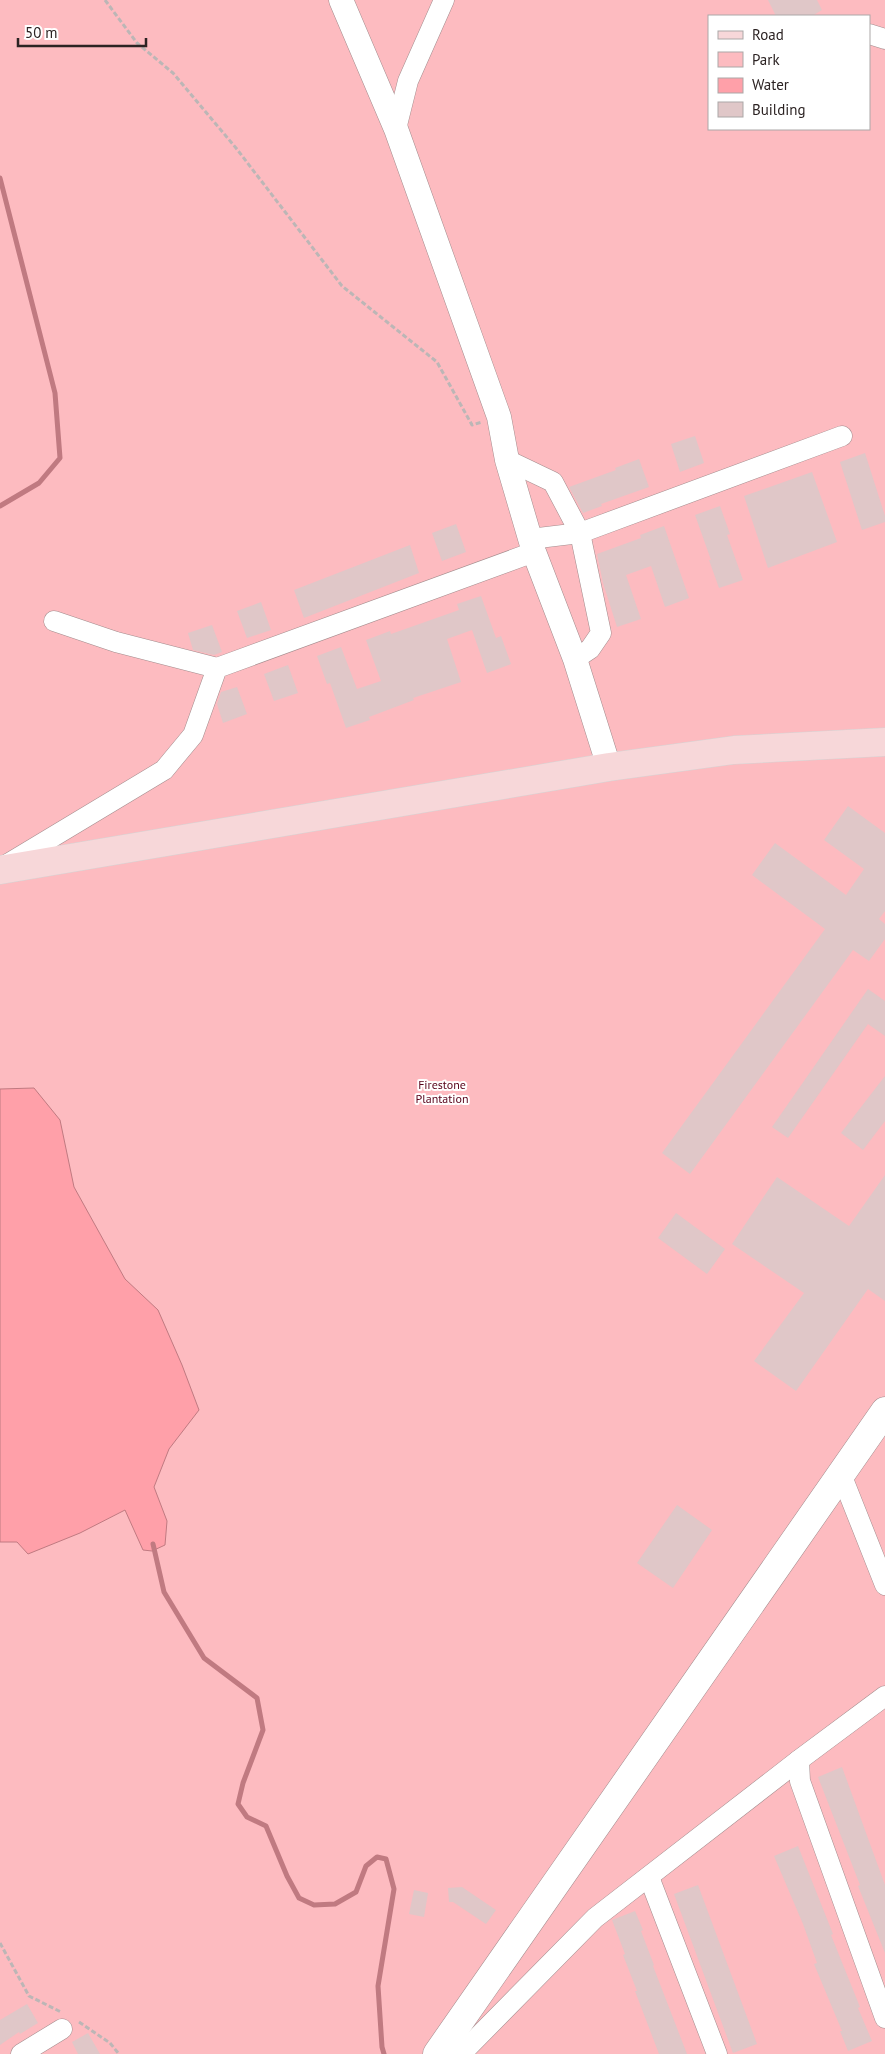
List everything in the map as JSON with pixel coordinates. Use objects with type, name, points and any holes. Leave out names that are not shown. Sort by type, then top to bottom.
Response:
[{"type":"main road","points":[[0,869],[609,767],[734,750],[885,742]]},
{"type":"main road","points":[[437,2054],[885,1411]]},
{"type":"street","points":[[341,0],[396,129],[499,417],[507,460],[532,546],[574,659],[609,767]]},
{"type":"street","points":[[396,129],[408,81],[444,0]]},
{"type":"street","points":[[870,34],[885,39]]},
{"type":"street","points":[[54,621],[116,642],[217,668],[532,546],[580,533],[842,436]]},
{"type":"street","points":[[507,460],[553,482],[580,533],[601,633],[590,649],[574,659]]},
{"type":"street","points":[[0,869],[164,770],[193,735],[217,668]]},
{"type":"street","points":[[841,1474],[885,1585]]},
{"type":"street","points":[[461,2054],[595,1918],[885,1696]]},
{"type":"street","points":[[799,1760],[800,1781],[885,2018]]},
{"type":"street","points":[[648,1877],[717,2054]]},
{"type":"street","points":[[21,2054],[69,2021]]},
{"type":"path","points":[[105,0],[137,43],[174,73],[236,148],[342,286],[437,362],[472,425],[499,417]]},
{"type":"path","points":[[0,1943],[29,1996],[69,2021],[110,2043],[120,2054]]},
{"type":"green space","name":"Firestone Plantation","points":[[0,0],[885,0],[885,2054],[0,2054]]},
{"type":"water","points":[[34,1088],[60,1120],[74,1187],[125,1279],[158,1310],[199,1410],[169,1449],[154,1487],[167,1521],[165,1545],[152,1551],[143,1550],[125,1510],[80,1533],[28,1554],[17,1542],[0,1542],[0,1089]]},
{"type":"building","points":[[768,0],[817,0],[822,10],[814,15],[776,15]]},
{"type":"building","points":[[695,436],[704,463],[680,472],[671,444]]},
{"type":"building","points":[[865,453],[885,516],[885,522],[862,530],[840,462]]},
{"type":"building","points":[[639,459],[649,487],[601,504],[602,506],[583,513],[569,487],[616,470],[615,468]]},
{"type":"building","points":[[812,472],[837,542],[768,568],[744,496]]},
{"type":"building","points":[[720,506],[730,534],[727,535],[743,580],[719,588],[695,515]]},
{"type":"building","points":[[456,524],[466,552],[442,561],[432,533]]},
{"type":"building","points":[[664,526],[689,598],[665,607],[651,566],[626,575],[641,619],[617,627],[603,583],[597,554],[641,538],[640,535]]},
{"type":"building","points":[[410,545],[419,573],[304,618],[294,590]]},
{"type":"building","points":[[481,596],[496,638],[501,636],[511,664],[487,673],[472,630],[447,639],[461,682],[413,698],[414,700],[369,717],[370,720],[346,728],[330,683],[327,684],[317,656],[341,647],[357,689],[381,681],[366,640],[390,631],[391,634],[459,610],[457,604]]},
{"type":"building","points":[[261,602],[271,630],[247,638],[237,611]]},
{"type":"building","points":[[212,625],[222,652],[214,655],[193,650],[188,633]]},
{"type":"building","points":[[288,665],[298,693],[274,701],[264,674]]},
{"type":"building","points":[[237,687],[247,714],[223,723],[217,704],[221,692]]},
{"type":"building","points":[[848,806],[885,833],[885,911],[879,919],[885,924],[885,939],[869,961],[853,950],[690,1174],[662,1153],[825,929],[752,875],[775,843],[846,895],[864,869],[824,840]]},
{"type":"building","points":[[868,989],[885,1001],[885,1036],[868,1024],[788,1138],[772,1127]]},
{"type":"building","points":[[885,1076],[885,1121],[863,1150],[841,1133]]},
{"type":"building","points":[[885,1175],[885,1301],[868,1289],[796,1391],[754,1361],[804,1293],[732,1244],[777,1177],[849,1226]]},
{"type":"building","points":[[676,1213],[725,1249],[707,1274],[658,1238]]},
{"type":"building","points":[[677,1505],[712,1530],[673,1588],[637,1563]]},
{"type":"building","points":[[842,1767],[885,1885],[885,1953],[818,1777]]},
{"type":"building","points":[[798,1846],[833,1934],[831,1935],[872,2041],[848,2051],[840,2031],[842,2031],[814,1964],[817,1963],[803,1924],[774,1856]]},
{"type":"building","points":[[698,1885],[757,2044],[733,2053],[674,1894]]},
{"type":"building","points":[[462,1887],[496,1910],[486,1924],[453,1902],[449,1902],[448,1888]]},
{"type":"building","points":[[414,1890],[428,1893],[424,1917],[409,1914]]},
{"type":"building","points":[[635,1911],[643,1930],[641,1931],[653,1966],[687,2054],[659,2054],[635,1991],[637,1991],[612,1920]]},
{"type":"building","points":[[27,2004],[38,2023],[20,2034],[19,2032],[0,2045],[0,2020]]},
{"type":"building","points":[[88,2033],[100,2054],[78,2054],[72,2042]]},
{"type":"waterway","points":[[0,178],[55,393],[60,458],[39,483],[0,506]]},
{"type":"waterway","points":[[153,1544],[164,1592],[204,1658],[257,1698],[263,1730],[243,1783],[238,1804],[247,1817],[266,1826],[287,1876],[299,1898],[314,1905],[335,1904],[356,1892],[366,1866],[377,1857],[386,1859],[394,1889],[378,1986],[384,2054]]}]
